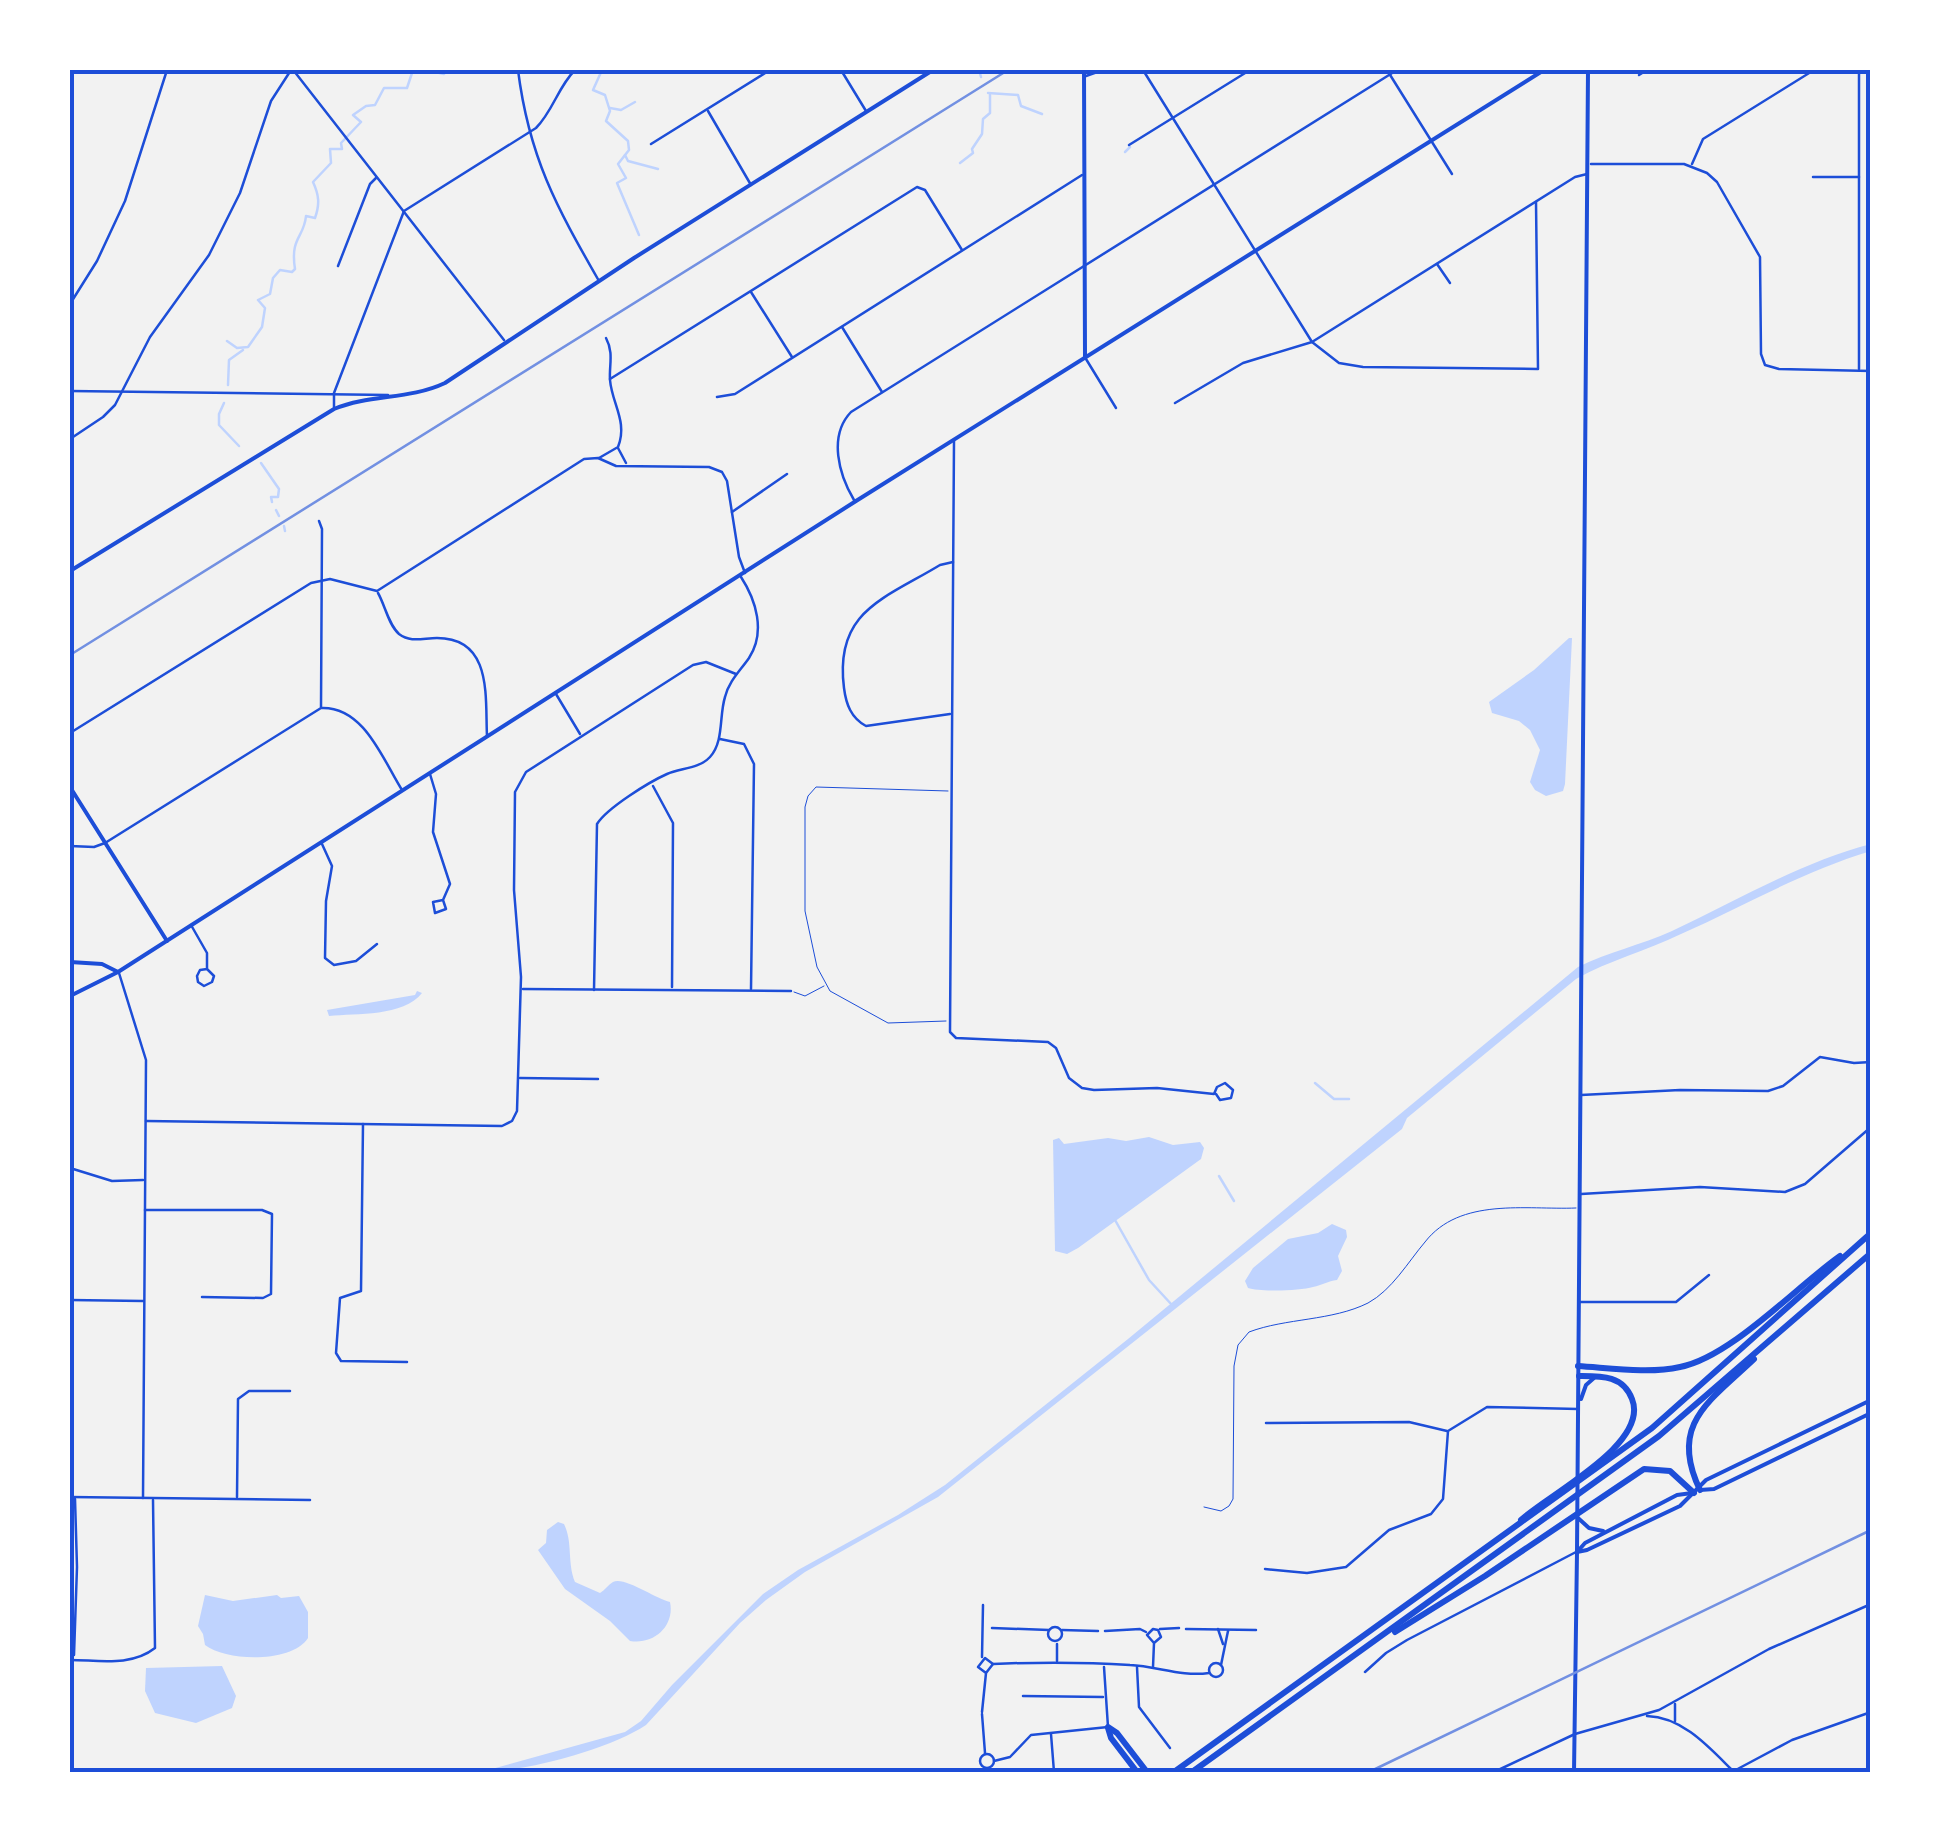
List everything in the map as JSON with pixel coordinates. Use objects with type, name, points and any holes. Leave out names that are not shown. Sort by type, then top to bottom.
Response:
[{"type":"highway","points":[[1578,1366],[1670,1369],[1703,1360],[1868,1236]]},
{"type":"highway","points":[[1174,1771],[1667,1416],[1868,1236]]},
{"type":"highway","points":[[1192,1772],[1604,1478],[1688,1412],[1871,1253]]},
{"type":"highway","points":[[1696,1492],[1686,1456],[1693,1425],[1705,1406],[1773,1338]]},
{"type":"highway","points":[[1499,1540],[1616,1448],[1630,1432],[1635,1412],[1630,1394],[1618,1381],[1604,1376],[1578,1376]]},
{"type":"highway","points":[[1367,1647],[1486,1576],[1644,1469],[1670,1471],[1696,1492]]},
{"type":"highway","points":[[1108,1727],[1137,1772]]},
{"type":"highway","points":[[1108,1727],[1118,1733],[1147,1772]]},
{"type":"main road","points":[[70,572],[334,408],[432,389],[933,70]]},
{"type":"main road","points":[[70,996],[118,972],[856,501],[1544,70]]},
{"type":"main road","points":[[1574,1772],[1588,70]]},
{"type":"main road","points":[[1084,73],[1085,357]]},
{"type":"main road","points":[[70,786],[167,941]]},
{"type":"main road","points":[[70,962],[102,964],[118,972]]},
{"type":"main road","points":[[1579,1409],[1586,1385],[1604,1376]]},
{"type":"main road","points":[[1577,1552],[1680,1506],[1706,1480],[1871,1400]]},
{"type":"main road","points":[[1577,1552],[1585,1543],[1677,1495],[1714,1489],[1871,1413]]},
{"type":"main road","points":[[1578,1518],[1588,1528],[1608,1532]]},
{"type":"street","points":[[70,304],[125,201],[166,70]]},
{"type":"street","points":[[70,439],[103,417],[122,391],[150,337],[220,236],[240,193],[261,124],[292,70],[506,343]]},
{"type":"street","points":[[518,70],[528,133],[552,199],[599,281]]},
{"type":"street","points":[[334,408],[334,393],[404,212],[528,133],[551,109],[575,70]]},
{"type":"street","points":[[650,144],[770,70]]},
{"type":"street","points":[[841,70],[867,112]]},
{"type":"street","points":[[1084,73],[1103,70]]},
{"type":"street","points":[[1143,70],[1312,342],[1330,358],[1353,366],[1538,369],[1536,202]]},
{"type":"street","points":[[1129,145],[1250,70]]},
{"type":"street","points":[[856,501],[840,470],[841,428],[851,412],[1397,70]]},
{"type":"street","points":[[1639,76],[1648,70]]},
{"type":"street","points":[[1692,166],[1704,139],[1814,70]]},
{"type":"street","points":[[1859,70],[1859,371]]},
{"type":"street","points":[[1389,72],[1452,174]]},
{"type":"street","points":[[707,110],[751,185]]},
{"type":"street","points":[[1588,164],[1692,166],[1716,182],[1760,257],[1763,362],[1780,369],[1871,370]]},
{"type":"street","points":[[716,397],[735,394],[1083,174]]},
{"type":"street","points":[[1175,402],[1243,363],[1312,342],[1575,177],[1588,174]]},
{"type":"street","points":[[1813,176],[1860,177]]},
{"type":"street","points":[[338,266],[370,184],[377,177]]},
{"type":"street","points":[[610,379],[916,188],[924,189],[962,250]]},
{"type":"street","points":[[1437,264],[1450,283]]},
{"type":"street","points":[[750,291],[792,356]]},
{"type":"street","points":[[841,326],[882,392]]},
{"type":"street","points":[[70,734],[306,586],[321,580],[377,590],[582,460],[598,458],[618,447],[622,438],[621,416],[610,379],[612,352],[606,338]]},
{"type":"street","points":[[1085,357],[1116,408]]},
{"type":"street","points":[[70,391],[392,396]]},
{"type":"street","points":[[954,440],[951,1034],[956,1038],[1048,1042],[1056,1048],[1069,1078],[1082,1088],[1156,1088],[1216,1094]]},
{"type":"street","points":[[618,447],[627,465]]},
{"type":"street","points":[[594,990],[596,828],[607,812],[669,773],[705,761],[713,754],[724,700],[757,636],[755,601],[739,557],[727,481],[718,469],[610,465],[598,458]]},
{"type":"street","points":[[732,512],[787,474]]},
{"type":"street","points":[[319,521],[322,708]]},
{"type":"street","points":[[952,714],[866,726],[850,712],[844,689],[844,664],[847,635],[858,617],[940,565],[954,562]]},
{"type":"street","points":[[377,590],[393,628],[400,634],[413,640],[455,641],[478,660],[486,678],[487,737]]},
{"type":"street","points":[[146,1121],[502,1126],[512,1122],[517,1111],[520,988],[514,890],[516,786],[526,772],[693,664],[706,662],[736,674]]},
{"type":"street","points":[[556,694],[581,736]]},
{"type":"street","points":[[70,846],[105,843],[322,708],[342,711],[358,722],[403,791]]},
{"type":"street","points":[[719,739],[744,744],[754,764],[751,989]]},
{"type":"street","points":[[430,774],[436,794],[432,832],[450,884],[443,900]]},
{"type":"street","points":[[652,784],[673,823],[672,989]]},
{"type":"street","points":[[321,843],[332,866],[326,901],[325,958],[334,965],[356,960],[377,944]]},
{"type":"street","points":[[191,926],[207,953],[207,969]]},
{"type":"street","points":[[118,972],[145,1055],[143,1498]]},
{"type":"street","points":[[520,988],[791,991]]},
{"type":"street","points":[[1581,1095],[1768,1091],[1782,1086],[1820,1057],[1871,1062]]},
{"type":"street","points":[[518,1078],[598,1080]]},
{"type":"street","points":[[364,1122],[361,1291],[340,1298],[336,1353],[340,1360],[407,1362]]},
{"type":"street","points":[[1580,1194],[1700,1187],[1785,1192],[1805,1184],[1871,1127]]},
{"type":"street","points":[[70,1168],[112,1182],[145,1180]]},
{"type":"street","points":[[145,1210],[262,1210],[272,1214],[271,1294],[263,1298],[202,1297]]},
{"type":"street","points":[[1578,1302],[1676,1302],[1709,1275]]},
{"type":"street","points":[[70,1300],[144,1301]]},
{"type":"street","points":[[237,1499],[238,1398],[249,1391],[290,1391]]},
{"type":"street","points":[[1266,1423],[1409,1422],[1448,1431],[1488,1407],[1579,1409]]},
{"type":"street","points":[[1265,1569],[1307,1573],[1346,1567],[1390,1530],[1431,1514],[1443,1499],[1448,1431]]},
{"type":"street","points":[[153,1498],[153,1651],[123,1661],[72,1658],[78,1567],[72,1497],[143,1498],[153,1498],[237,1499],[310,1500]]},
{"type":"street","points":[[1365,1672],[1407,1640],[1577,1552]]},
{"type":"street","points":[[983,1604],[983,1658],[978,1666],[986,1672]]},
{"type":"street","points":[[1494,1772],[1575,1734],[1646,1716],[1769,1648],[1871,1604]]},
{"type":"street","points":[[992,1628],[1098,1631]]},
{"type":"street","points":[[1148,1633],[1154,1628],[1179,1628]]},
{"type":"street","points":[[1104,1631],[1140,1629],[1148,1633]]},
{"type":"street","points":[[1186,1629],[1256,1630]]},
{"type":"street","points":[[1218,1629],[1224,1645]]},
{"type":"street","points":[[1048,1630],[1048,1637],[1056,1641]]},
{"type":"street","points":[[1056,1641],[1062,1637],[1061,1630]]},
{"type":"street","points":[[1153,1668],[1154,1643],[1161,1637],[1158,1630]]},
{"type":"street","points":[[994,1761],[992,1767],[984,1770],[980,1760],[985,1754],[982,1713],[986,1672],[993,1664],[1137,1665],[1220,1676],[1228,1630]]},
{"type":"street","points":[[1148,1633],[1148,1640],[1154,1643]]},
{"type":"street","points":[[1056,1641],[1057,1662]]},
{"type":"street","points":[[983,1658],[993,1664]]},
{"type":"street","points":[[1209,1673],[1212,1664],[1221,1665]]},
{"type":"street","points":[[994,1761],[1010,1758],[1031,1735],[1108,1727],[1104,1665]]},
{"type":"street","points":[[1137,1665],[1138,1707],[1170,1748]]},
{"type":"street","points":[[1023,1696],[1105,1697]]},
{"type":"street","points":[[1675,1702],[1675,1722]]},
{"type":"street","points":[[1646,1716],[1675,1722],[1733,1772],[1792,1740],[1871,1712]]},
{"type":"street","points":[[1051,1732],[1054,1772]]},
{"type":"street","points":[[985,1754],[994,1761]]},
{"type":"lane","points":[[949,1021],[888,1022],[836,995],[827,985],[818,967],[805,911],[805,807],[816,787],[951,790]]},
{"type":"lane","points":[[791,991],[805,996],[827,985]]},
{"type":"lane","points":[[1204,1507],[1221,1510],[1233,1499],[1234,1366],[1238,1346],[1249,1332],[1366,1304],[1392,1282],[1430,1236],[1462,1214],[1480,1210],[1579,1208]]},
{"type":"water","points":[[1569,638],[1565,784],[1563,791],[1546,796],[1530,782],[1540,750],[1530,730],[1519,721],[1492,713],[1489,702],[1534,670]]},
{"type":"water","points":[[1871,844],[1871,851],[1798,879],[1576,979],[1407,1118],[1402,1129],[938,1497],[805,1572],[766,1600],[646,1725],[566,1758],[481,1772],[625,1732],[641,1721],[763,1594],[945,1485],[1578,967],[1672,931],[1820,861]]},
{"type":"water","points":[[417,991],[422,993],[414,1001],[392,1010],[329,1016],[327,1010],[415,995]]},
{"type":"water","points":[[1149,1137],[1173,1145],[1200,1142],[1204,1148],[1201,1159],[1078,1248],[1067,1254],[1055,1251],[1053,1140],[1059,1138],[1064,1144]]},
{"type":"water","points":[[1332,1224],[1346,1230],[1347,1237],[1338,1256],[1342,1271],[1337,1280],[1299,1289],[1248,1288],[1245,1281],[1253,1268],[1288,1239],[1318,1233]]},
{"type":"water","points":[[558,1522],[567,1531],[575,1582],[600,1593],[613,1582],[625,1582],[670,1602],[669,1619],[661,1632],[647,1640],[630,1641],[610,1621],[565,1589],[538,1550],[546,1543],[547,1530]]},
{"type":"water","points":[[205,1595],[233,1601],[299,1596],[308,1612],[308,1638],[300,1646],[274,1656],[243,1657],[215,1651],[205,1645],[198,1626]]},
{"type":"water","points":[[222,1666],[236,1696],[232,1708],[196,1723],[155,1713],[145,1691],[146,1668]]},
{"type":"waterway","points":[[227,341],[237,348],[248,347],[262,327],[265,308],[258,300],[270,294],[273,278],[280,270],[295,269],[294,250],[306,216],[315,218],[318,208],[313,182],[331,163],[330,149],[342,149],[341,143],[361,122],[353,115],[375,105],[384,88],[407,88],[413,70]]},
{"type":"waterway","points":[[426,70],[444,74],[446,70]]},
{"type":"waterway","points":[[492,70],[497,70]]},
{"type":"waterway","points":[[602,70],[593,90],[605,95],[610,111],[606,121],[628,141],[629,150],[618,164],[626,178],[617,183],[639,235]]},
{"type":"waterway","points":[[979,70],[981,77]]},
{"type":"waterway","points":[[988,93],[1018,95],[1021,106],[1042,114]]},
{"type":"waterway","points":[[960,163],[973,153],[982,134],[983,119],[990,113],[990,95]]},
{"type":"waterway","points":[[610,108],[621,110],[635,102]]},
{"type":"waterway","points":[[1125,152],[1130,147]]},
{"type":"waterway","points":[[625,155],[628,161],[658,169]]},
{"type":"waterway","points":[[228,385],[229,360],[243,350]]},
{"type":"waterway","points":[[224,403],[219,425],[239,446]]},
{"type":"waterway","points":[[261,463],[279,489],[278,497],[271,497],[272,502]]},
{"type":"waterway","points":[[276,510],[279,516]]},
{"type":"waterway","points":[[284,526],[285,531]]},
{"type":"waterway","points":[[1315,1083],[1334,1099],[1349,1099]]},
{"type":"waterway","points":[[1219,1176],[1234,1201]]},
{"type":"waterway","points":[[1115,1220],[1149,1280],[1172,1305]]},
{"type":"railway","points":[[70,655],[1008,70]]},
{"type":"railway","points":[[1369,1772],[1871,1530]]}]
